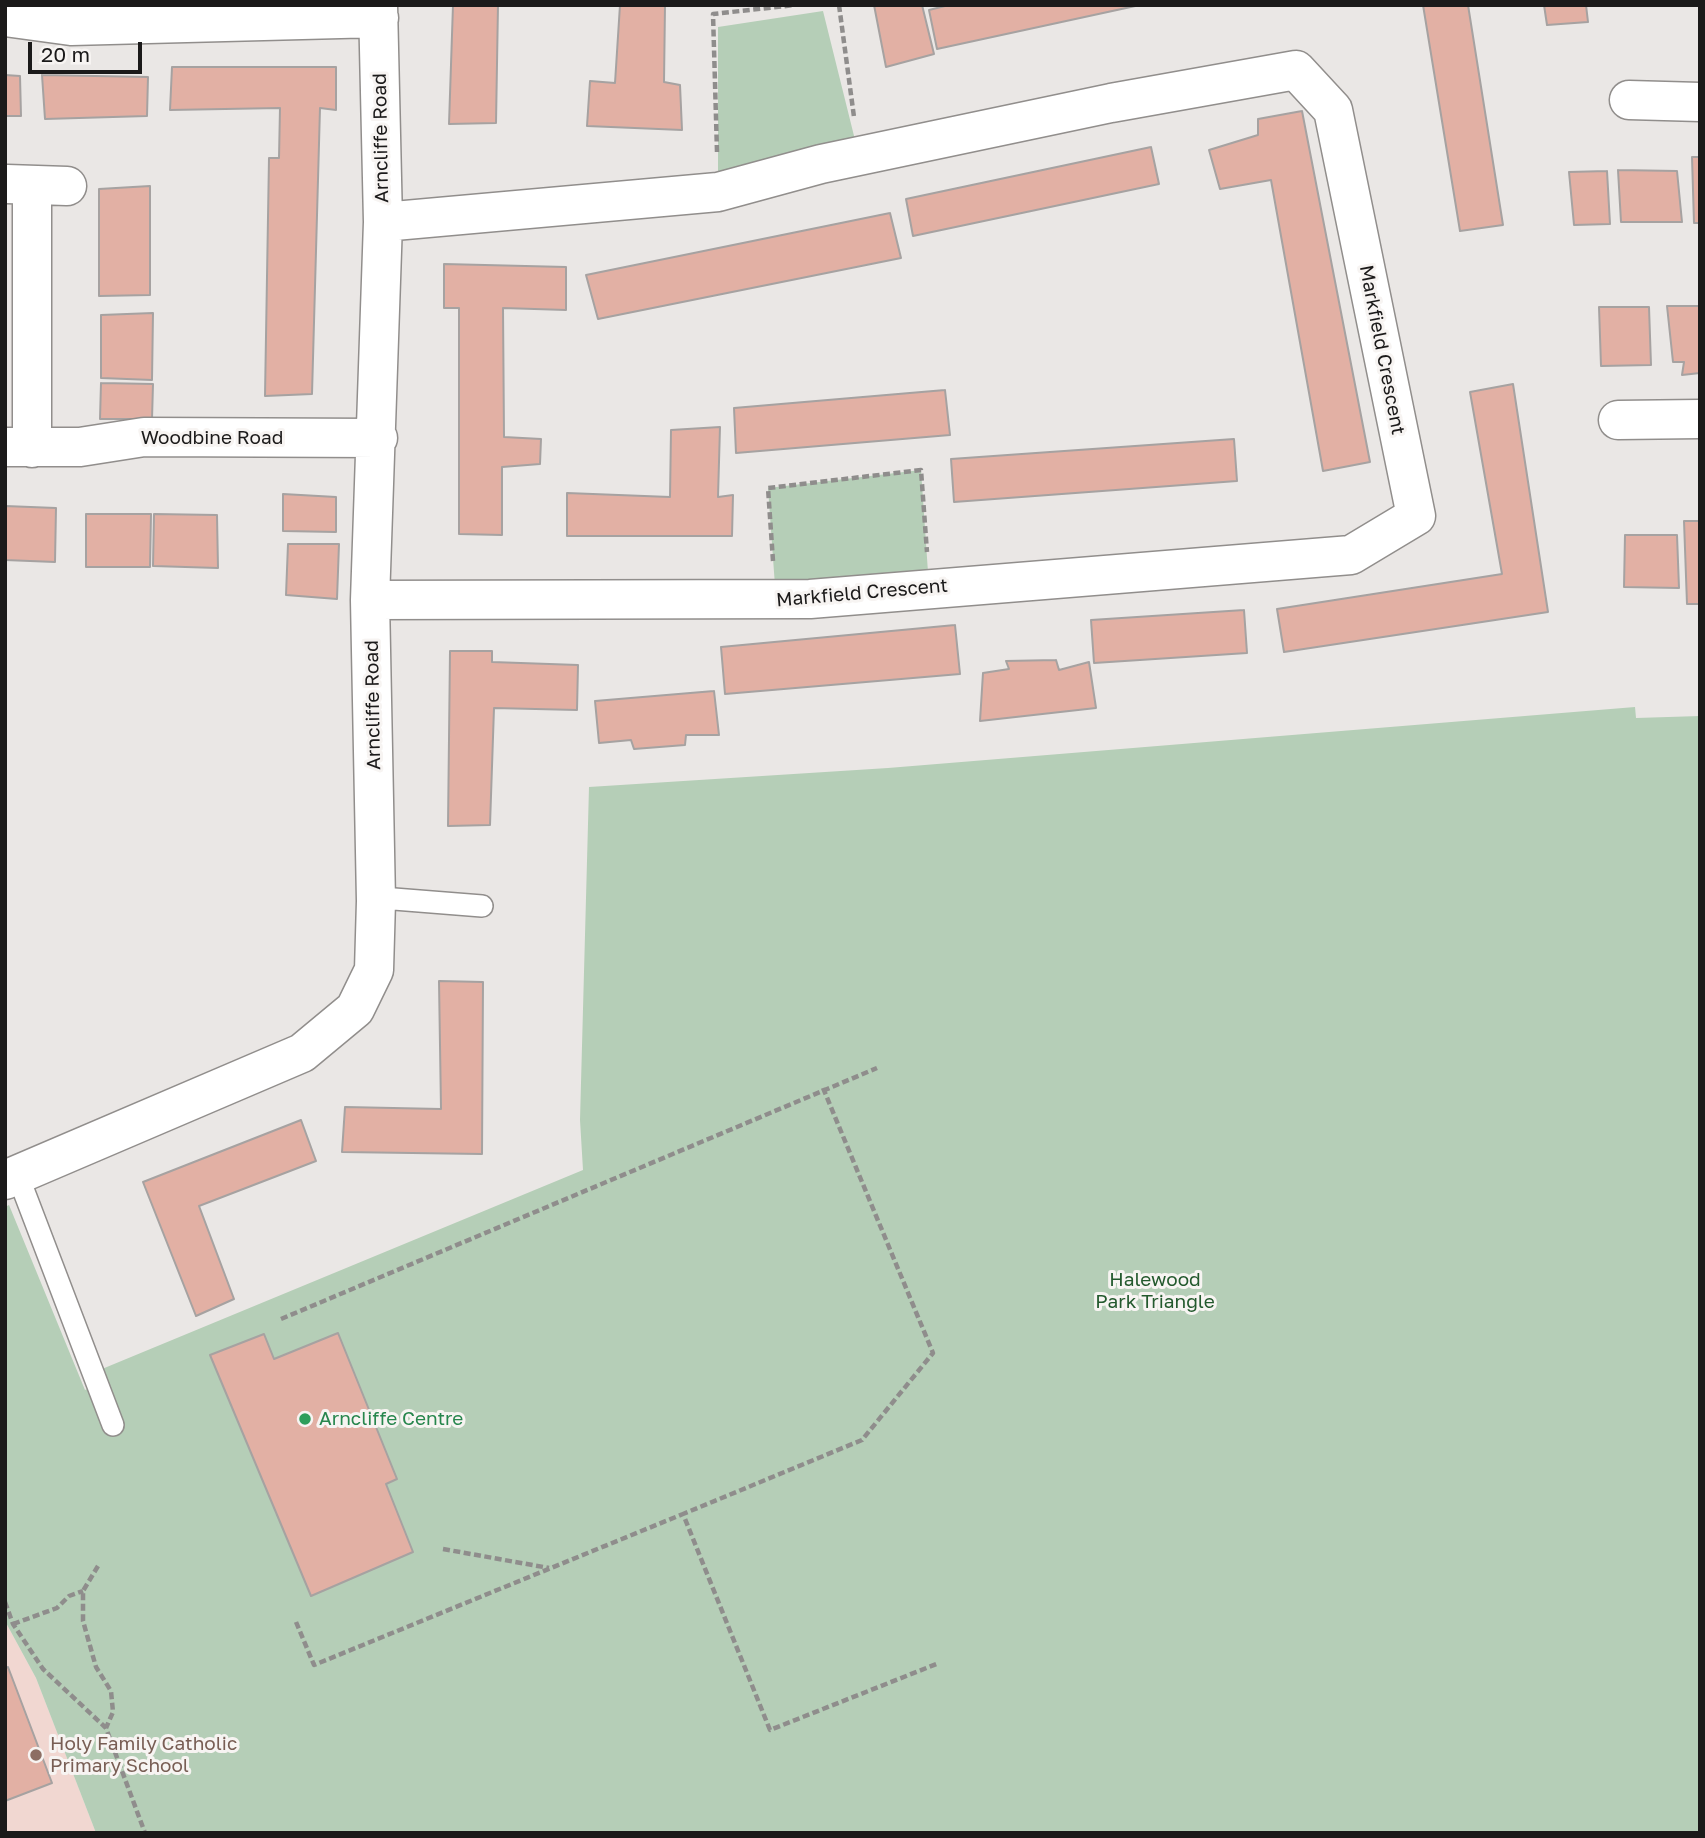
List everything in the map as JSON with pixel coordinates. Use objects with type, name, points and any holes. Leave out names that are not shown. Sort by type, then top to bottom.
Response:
[{"type":"street","points":[[5,17],[71,26],[379,12]]},
{"type":"street","name":"Arncliffe Road","points":[[12,1178],[302,1053],[355,1009],[374,970],[376,901],[370,600],[378,438],[383,222],[379,12]]},
{"type":"street","name":"Markfield Crescent","points":[[370,600],[776,600],[1351,555],[1416,516],[1333,110],[1296,70],[1111,103],[859,156],[718,192],[383,222]]},
{"type":"street","points":[[1629,100],[1700,102]]},
{"type":"street","points":[[19,448],[35,185]]},
{"type":"street","points":[[1618,420],[1700,419]]},
{"type":"street","name":"Woodbine Road","points":[[19,448],[80,447],[144,437],[378,438]]},
{"type":"lane","points":[[376,901],[394,899],[482,906]]},
{"type":"lane","points":[[12,1178],[113,1425]]},
{"type":"path","points":[[718,192],[713,14],[795,5]]},
{"type":"path","points":[[839,5],[859,156]]},
{"type":"path","points":[[776,600],[768,488],[921,470],[929,587]]},
{"type":"path","points":[[281,1319],[824,1088],[877,1068]]},
{"type":"path","points":[[296,1622],[314,1665],[862,1440],[933,1353],[824,1088]]},
{"type":"path","points":[[684,1514],[770,1730],[939,1663]]},
{"type":"path","points":[[443,1549],[550,1568]]},
{"type":"path","points":[[98,1566],[83,1591],[87,1643],[96,1667],[111,1691],[113,1712],[106,1728]]},
{"type":"path","points":[[13,1624],[57,1608],[69,1596],[83,1591]]},
{"type":"path","points":[[5,1602],[13,1624],[43,1669],[106,1728],[145,1833]]},
{"type":"shaded area","name":"Holy Family Catholic Primary School","points":[[5,1621],[36,1678],[96,1833],[5,1833]]},
{"type":"green space","points":[[823,11],[859,156],[718,192],[718,27]]},
{"type":"green space","points":[[921,470],[929,587],[776,600],[768,488]]},
{"type":"green space","name":"Halewood Park Triangle","points":[[1635,707],[1636,718],[1700,716],[1700,1833],[96,1833],[36,1678],[5,1621],[5,1207],[9,1205],[85,1390],[107,1381],[102,1369],[583,1170],[580,1120],[589,787],[888,768]]},
{"type":"building","points":[[453,5],[498,5],[496,123],[449,124]]},
{"type":"building","points":[[620,5],[665,5],[664,82],[680,85],[682,130],[587,126],[590,81],[615,83]]},
{"type":"building","points":[[874,5],[922,5],[934,54],[886,67]]},
{"type":"building","points":[[949,5],[1140,5],[937,49],[929,10]]},
{"type":"building","points":[[1423,5],[1468,5],[1503,225],[1460,231]]},
{"type":"building","points":[[1544,5],[1586,5],[1588,22],[1547,25]]},
{"type":"building","points":[[172,67],[336,67],[336,110],[320,108],[312,394],[265,396],[269,158],[279,158],[280,108],[170,110]]},
{"type":"building","points":[[5,75],[20,76],[21,116],[5,116]]},
{"type":"building","points":[[42,75],[148,77],[147,116],[45,119]]},
{"type":"building","points":[[1302,111],[1370,462],[1323,471],[1271,180],[1220,189],[1209,150],[1258,135],[1258,119]]},
{"type":"building","points":[[1151,147],[1159,184],[913,236],[906,199]]},
{"type":"building","points":[[1692,157],[1700,157],[1700,223],[1694,223]]},
{"type":"building","points":[[1618,170],[1677,171],[1682,222],[1621,222]]},
{"type":"building","points":[[1607,171],[1610,224],[1574,225],[1569,172]]},
{"type":"building","points":[[150,186],[150,295],[99,296],[99,189]]},
{"type":"building","points":[[890,213],[901,258],[598,319],[586,275]]},
{"type":"building","points":[[444,264],[566,267],[566,310],[503,308],[504,437],[541,439],[540,464],[502,467],[502,535],[459,534],[459,308],[444,308]]},
{"type":"building","points":[[1667,306],[1700,306],[1700,373],[1682,375],[1684,362],[1673,362]]},
{"type":"building","points":[[1599,307],[1649,307],[1651,365],[1601,366]]},
{"type":"building","points":[[153,313],[152,380],[101,378],[101,315]]},
{"type":"building","points":[[101,383],[153,384],[152,419],[100,419]]},
{"type":"building","points":[[1513,384],[1548,612],[1284,652],[1277,609],[1502,574],[1470,392]]},
{"type":"building","points":[[945,390],[950,435],[736,453],[734,408]]},
{"type":"building","points":[[720,427],[718,497],[733,495],[732,536],[567,536],[567,493],[670,497],[671,430]]},
{"type":"building","points":[[1234,439],[1237,481],[954,502],[951,459]]},
{"type":"building","points":[[283,494],[336,497],[336,532],[283,531]]},
{"type":"building","points":[[5,506],[56,508],[55,562],[5,560]]},
{"type":"building","points":[[86,514],[151,514],[150,567],[86,567]]},
{"type":"building","points":[[154,514],[217,515],[218,568],[153,566]]},
{"type":"building","points":[[1684,521],[1700,521],[1700,604],[1687,604]]},
{"type":"building","points":[[1625,535],[1677,535],[1679,588],[1624,587]]},
{"type":"building","points":[[288,544],[339,544],[337,599],[286,595]]},
{"type":"building","points":[[1244,610],[1247,653],[1094,663],[1091,620]]},
{"type":"building","points":[[955,625],[960,674],[725,694],[721,647]]},
{"type":"building","points":[[450,651],[492,651],[492,662],[578,665],[577,710],[494,708],[490,825],[448,826]]},
{"type":"building","points":[[1056,660],[1059,670],[1089,662],[1096,708],[980,721],[983,673],[1009,669],[1006,661]]},
{"type":"building","points":[[714,691],[719,735],[686,735],[685,745],[634,749],[631,740],[599,743],[595,701]]},
{"type":"building","points":[[439,981],[483,982],[482,1154],[342,1152],[345,1107],[441,1109]]},
{"type":"building","points":[[301,1120],[316,1161],[199,1206],[234,1299],[196,1316],[143,1182]]},
{"type":"building","name":"Arncliffe Centre","points":[[338,1333],[397,1479],[386,1484],[413,1552],[311,1596],[210,1355],[264,1334],[274,1359]]},
{"type":"building","points":[[8,1667],[52,1783],[5,1801],[5,1668]]},
{"type":"place","name":"Arncliffe Centre","points":[[305,1419]]},
{"type":"place","name":"Holy Family Catholic Primary School","points":[[36,1755]]}]
